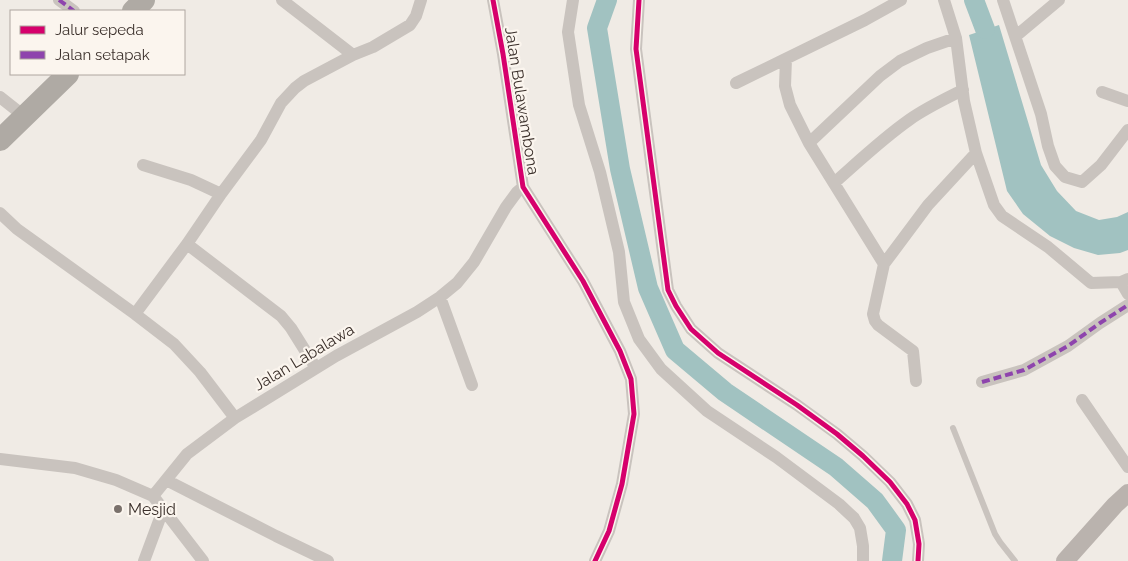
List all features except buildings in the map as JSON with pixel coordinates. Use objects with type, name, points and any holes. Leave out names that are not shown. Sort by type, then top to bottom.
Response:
[{"type":"highway","points":[[133,10],[144,0]]},
{"type":"highway","points":[[0,140],[67,75]]},
{"type":"main road","points":[[1065,561],[1128,493]]},
{"type":"street","points":[[59,0],[73,10]]},
{"type":"street","points":[[282,0],[353,55]]},
{"type":"street","points":[[135,314],[262,140],[281,103],[304,81],[353,55],[373,47],[410,25],[416,16],[421,0]]},
{"type":"street","name":"Jalan Bulawambona","points":[[492,0],[504,54],[523,187],[583,281],[620,351],[631,379],[634,414],[622,484],[609,531],[595,561]]},
{"type":"street","points":[[573,0],[568,32],[579,105],[602,181],[619,252],[624,302],[639,339],[660,369],[706,411],[776,457],[839,504],[854,518],[860,528],[863,561]]},
{"type":"street","points":[[639,0],[636,48],[668,290],[691,329],[718,353],[837,434],[890,482],[907,504],[915,520],[919,544],[918,561]]},
{"type":"street","points":[[736,84],[901,0]]},
{"type":"street","points":[[944,0],[956,38],[964,101],[976,153],[994,205],[1002,216],[1048,247],[1091,283],[1124,280],[1128,294]]},
{"type":"street","points":[[1003,0],[1041,114],[1048,146],[1055,166],[1065,177],[1082,182],[1101,165],[1128,130]]},
{"type":"street","points":[[1016,36],[1059,0]]},
{"type":"street","points":[[809,143],[880,76],[900,61],[927,48],[956,38]]},
{"type":"street","points":[[786,60],[786,86],[790,105],[809,143],[884,264]]},
{"type":"street","points":[[834,183],[909,120],[929,107],[963,90]]},
{"type":"street","points":[[1102,92],[1128,101]]},
{"type":"street","points":[[0,97],[24,116]]},
{"type":"street","points":[[916,381],[912,351],[874,321],[873,314],[884,264],[928,205],[976,153]]},
{"type":"street","points":[[143,165],[191,180],[221,194]]},
{"type":"street","name":"Jalan Labalawa","points":[[153,496],[187,454],[235,418],[336,356],[417,312],[440,297],[457,282],[474,262],[506,207],[523,187]]},
{"type":"street","points":[[0,213],[17,230],[174,344],[200,372],[235,418]]},
{"type":"street","points":[[187,244],[281,316],[291,328],[316,368]]},
{"type":"street","points":[[440,297],[472,385]]},
{"type":"street","points":[[982,382],[1024,370],[1068,346],[1128,305]]},
{"type":"street","points":[[1082,400],[1128,467]]},
{"type":"street","points":[[0,459],[75,468],[116,480],[153,496],[203,561]]},
{"type":"street","points":[[166,480],[328,561]]},
{"type":"street","points":[[144,561],[163,510]]},
{"type":"lane","points":[[954,428],[995,534],[1015,561]]},
{"type":"water","points":[[999,25],[1041,165],[1057,191],[1076,211],[1099,220],[1117,217],[1128,212],[1128,250],[1120,253],[1098,255],[1074,248],[1050,236],[1023,214],[1007,191],[969,35]]},
{"type":"waterway","points":[[607,0],[597,28],[620,169],[648,288],[675,350],[725,392],[836,467],[875,501],[896,530],[892,561]]},
{"type":"waterway","points":[[974,0],[985,29]]},
{"type":"marked path","points":[[59,0],[73,10]]},
{"type":"marked path","points":[[982,382],[1024,370],[1068,346],[1128,305]]},
{"type":"cycle path","points":[[493,0],[523,187],[583,281],[620,351],[631,379],[634,414],[622,484],[609,531],[595,561]]},
{"type":"cycle path","points":[[639,0],[636,49],[668,290],[691,329],[718,353],[837,434],[890,482],[907,504],[915,520],[919,544],[918,561]]},
{"type":"place","name":"Mesjid","points":[[118,509]]}]
